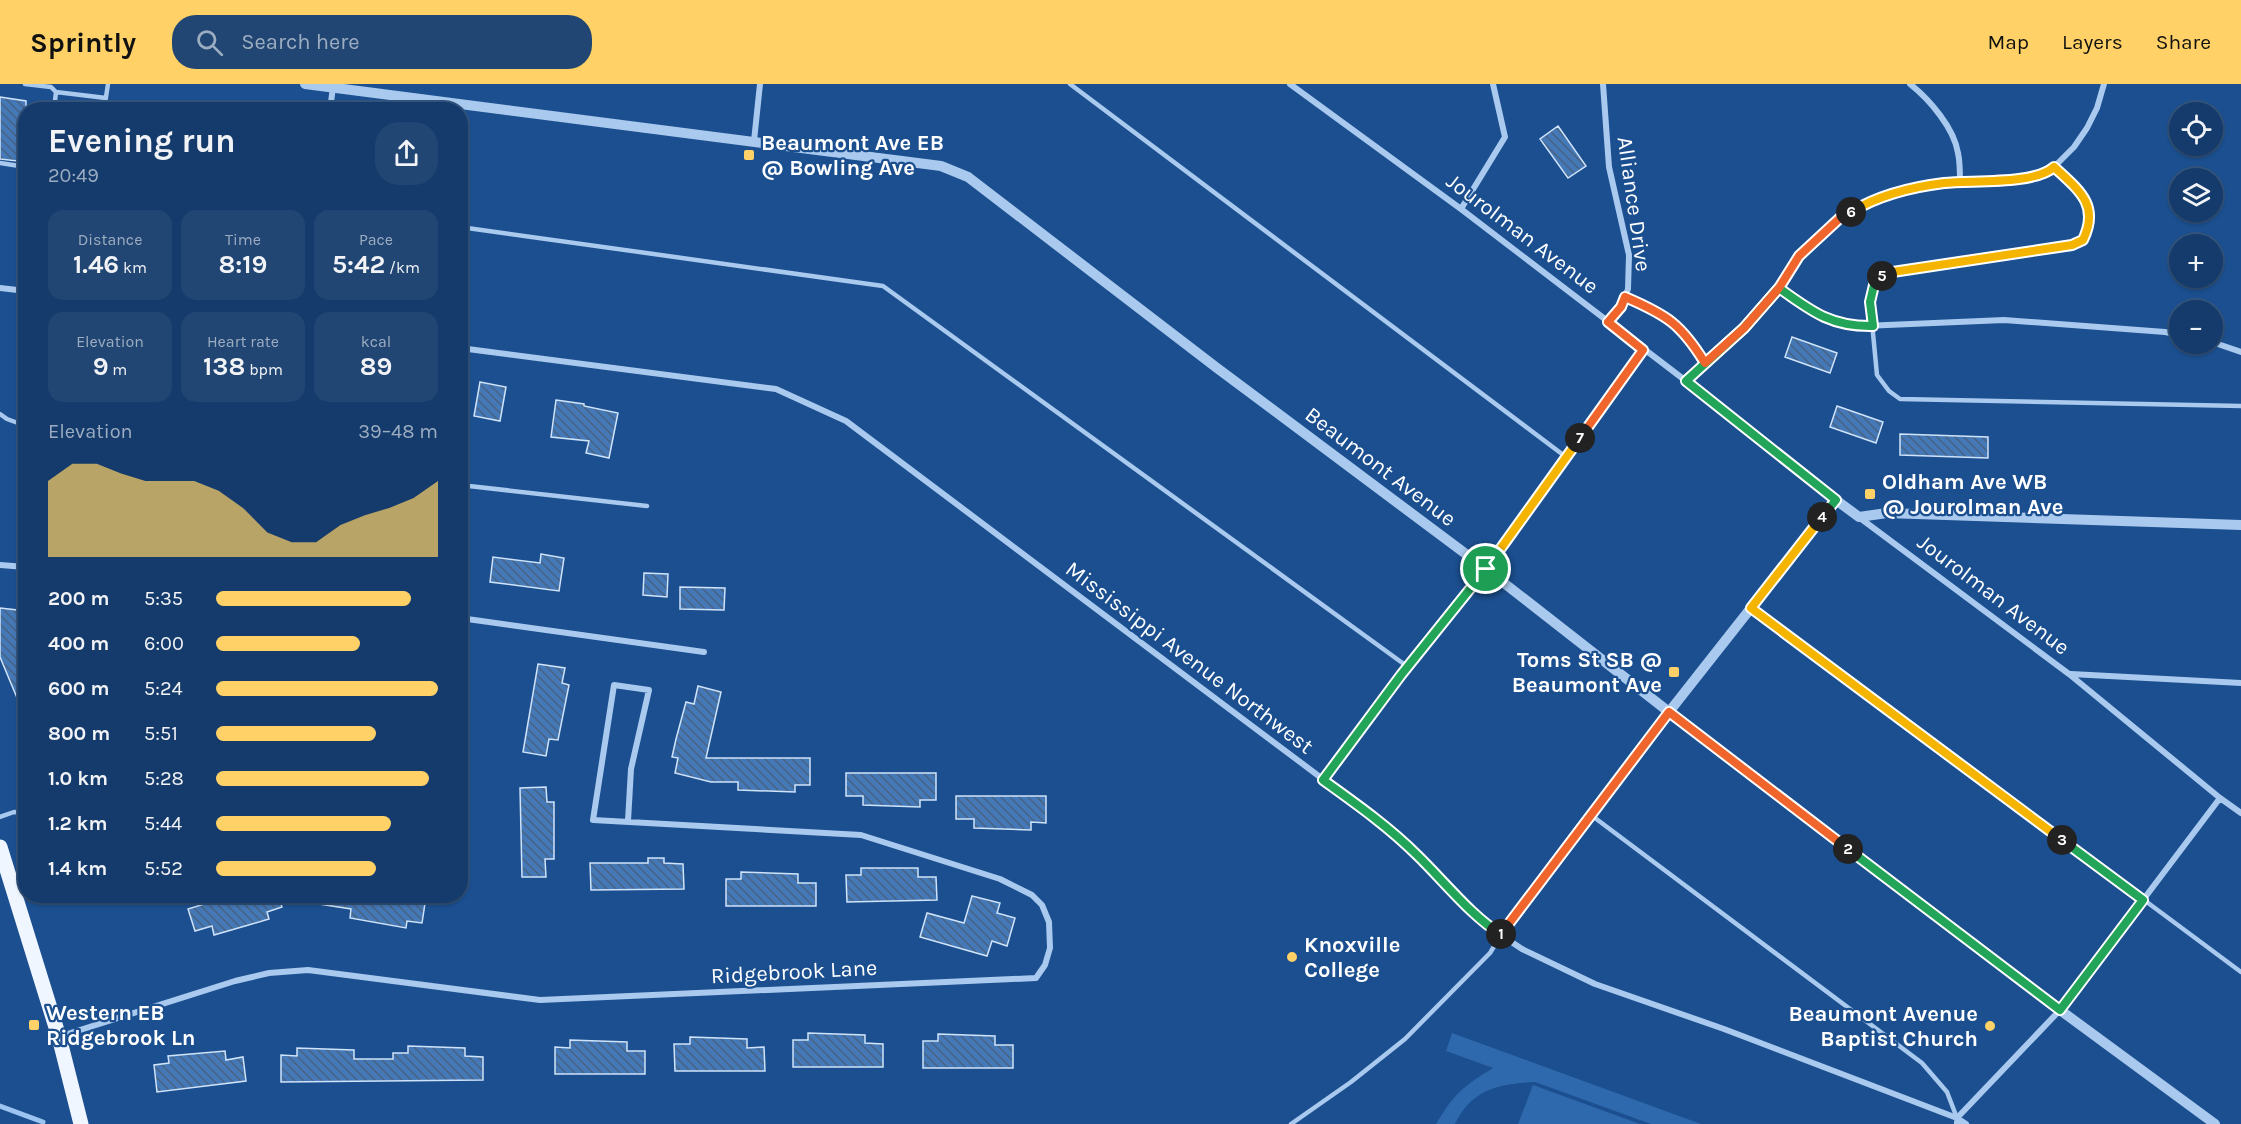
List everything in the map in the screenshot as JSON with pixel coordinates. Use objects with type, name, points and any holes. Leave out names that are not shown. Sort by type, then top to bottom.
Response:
[{"type":"main road","points":[[0,847],[59,1037],[81,1124]]},
{"type":"street","name":"Beaumont Avenue","points":[[305,84],[450,102]]},
{"type":"street","points":[[754,141],[760,84]]},
{"type":"street","name":"Jourolman Avenue","points":[[1290,84],[1461,209],[1686,381],[1836,500],[2069,674],[2241,813]]},
{"type":"street","points":[[1461,209],[1505,137],[1493,84]]},
{"type":"street","name":"Alliance Drive","points":[[1603,84],[1610,167],[1629,255],[1628,289],[1621,307],[1608,322]]},
{"type":"street","points":[[1910,84],[1920,92],[1946,124],[1958,152],[1960,182]]},
{"type":"street","points":[[1686,381],[1744,328],[1779,288],[1799,256],[1841,217],[1870,200],[1910,189],[1960,182],[2028,178],[2054,167],[2074,147],[2087,128],[2097,108],[2104,84]]},
{"type":"street","points":[[331,102],[333,87]]},
{"type":"street","name":"Beaumont Avenue","points":[[468,104],[942,166],[968,177],[1217,368],[1486,569],[1669,712],[2060,1010],[2215,1124]]},
{"type":"street","points":[[0,288],[18,290]]},
{"type":"street","points":[[1779,288],[1807,309],[1834,322],[1873,326],[2004,320],[2169,333]]},
{"type":"street","points":[[2223,346],[2241,352]]},
{"type":"street","name":"Mississippi Avenue Northwest","points":[[468,349],[776,389],[846,421],[1372,816],[1416,853],[1459,897],[1501,935],[1522,949],[1594,984],[1724,1029],[1966,1124]]},
{"type":"street","points":[[1323,780],[1408,667],[1486,569],[1643,350]]},
{"type":"street","points":[[1501,935],[1669,712],[1836,500]]},
{"type":"street","points":[[1859,517],[1887,513],[2241,525]]},
{"type":"street","points":[[0,565],[18,566]]},
{"type":"street","points":[[468,619],[704,652]]},
{"type":"street","points":[[2069,674],[2241,683]]},
{"type":"street","name":"Ridgebrook Lane","points":[[59,1037],[235,981],[269,973],[309,970],[540,1000],[1036,978],[1045,965],[1050,948],[1049,922],[1042,905],[1032,895],[1000,879],[861,835],[593,820],[614,685],[650,690],[631,769],[628,821]]},
{"type":"street","points":[[1957,1121],[2060,1010],[2220,798]]},
{"type":"lane","points":[[25,84],[51,87],[56,92],[106,98]]},
{"type":"lane","points":[[105,102],[108,84]]},
{"type":"lane","points":[[1070,84],[1566,458]]},
{"type":"lane","points":[[55,102],[56,92]]},
{"type":"lane","points":[[0,163],[18,166]]},
{"type":"lane","points":[[2054,167],[2077,188],[2090,209],[2090,227],[2083,240],[2072,245],[1886,273],[1875,281],[1870,302],[1877,375],[1889,391],[1900,399],[2241,406]]},
{"type":"lane","points":[[468,227],[883,286],[1408,667]]},
{"type":"lane","points":[[1625,297],[1672,321],[1690,339],[1705,363]]},
{"type":"lane","points":[[0,414],[18,422]]},
{"type":"lane","points":[[468,486],[647,506]]},
{"type":"lane","points":[[1751,608],[2241,972]]},
{"type":"lane","points":[[0,817],[18,812]]},
{"type":"lane","points":[[1591,815],[1922,1063],[1947,1092],[1957,1121]]},
{"type":"lane","points":[[1291,1124],[1351,1082],[1405,1039],[1490,953],[1501,935]]},
{"type":"shaded area","points":[[1452,1033],[1701,1124],[1651,1124],[1535,1082],[1510,1084],[1488,1091],[1470,1103],[1455,1124],[1436,1124],[1460,1092],[1493,1068],[1446,1051]]},
{"type":"shaded area","points":[[1533,1085],[1640,1124],[1518,1124]]},
{"type":"building","points":[[0,97],[26,101],[18,102],[18,161],[0,159]]},
{"type":"building","points":[[1558,126],[1586,166],[1568,178],[1540,139]]},
{"type":"building","points":[[1792,337],[1837,353],[1830,373],[1785,357]]},
{"type":"building","points":[[480,382],[506,387],[500,421],[474,416]]},
{"type":"building","points":[[556,400],[584,404],[584,406],[618,413],[609,458],[586,453],[589,441],[551,437]]},
{"type":"building","points":[[1837,406],[1883,422],[1876,443],[1830,427]]},
{"type":"building","points":[[1900,434],[1988,437],[1988,458],[1900,455]]},
{"type":"building","points":[[541,554],[564,558],[559,591],[490,582],[493,557],[540,563]]},
{"type":"building","points":[[644,573],[668,574],[667,597],[643,595]]},
{"type":"building","points":[[680,587],[725,588],[724,610],[680,609]]},
{"type":"building","points":[[0,608],[18,610],[18,700],[0,657]]},
{"type":"building","points":[[538,664],[565,668],[562,683],[569,685],[558,740],[549,739],[546,756],[523,752]]},
{"type":"building","points":[[698,686],[721,692],[706,758],[810,758],[810,785],[795,785],[795,792],[738,790],[738,782],[711,782],[675,773],[678,758],[672,757],[676,739],[686,702],[694,704]]},
{"type":"building","points":[[846,773],[936,773],[936,800],[920,800],[920,807],[863,805],[863,796],[846,796]]},
{"type":"building","points":[[546,787],[547,802],[554,802],[554,859],[545,859],[546,877],[522,877],[520,788]]},
{"type":"building","points":[[956,796],[1046,796],[1046,823],[1031,822],[1031,830],[974,828],[974,819],[956,819]]},
{"type":"building","points":[[648,858],[664,858],[664,863],[683,864],[684,889],[591,890],[590,863],[648,863]]},
{"type":"building","points":[[861,868],[918,868],[918,877],[936,877],[937,900],[847,902],[846,875],[861,875]]},
{"type":"building","points":[[741,872],[798,874],[798,883],[816,883],[816,906],[726,906],[726,879],[741,879]]},
{"type":"building","points":[[972,896],[1000,903],[997,913],[1015,918],[1007,946],[992,941],[987,956],[920,937],[927,913],[964,923]]},
{"type":"building","points":[[207,903],[281,903],[282,907],[267,912],[269,919],[214,935],[212,926],[195,931],[188,909]]},
{"type":"building","points":[[313,903],[425,903],[422,923],[407,921],[406,928],[350,918],[351,909]]},
{"type":"building","points":[[808,1033],[865,1035],[865,1043],[883,1044],[883,1067],[793,1067],[793,1040],[808,1040]]},
{"type":"building","points":[[938,1034],[995,1036],[995,1045],[1013,1045],[1013,1068],[923,1068],[923,1041],[938,1041]]},
{"type":"building","points":[[690,1037],[747,1039],[747,1048],[764,1047],[765,1071],[675,1071],[674,1044],[690,1044]]},
{"type":"building","points":[[570,1040],[627,1042],[627,1051],[645,1051],[645,1074],[555,1074],[555,1047],[570,1048]]},
{"type":"building","points":[[408,1046],[465,1048],[465,1056],[483,1057],[483,1080],[281,1082],[281,1055],[297,1056],[297,1048],[354,1050],[354,1059],[393,1059],[393,1053],[408,1053]]},
{"type":"building","points":[[225,1051],[226,1060],[243,1057],[246,1081],[157,1092],[154,1065],[169,1063],[168,1056]]},
{"type":"waterway","points":[[0,1106],[43,1122]]},
{"type":"place","name":"Beaumont Ave EB @ Bowling Ave","points":[[749,155]]},
{"type":"place","name":"Oldham Ave WB @ Jourolman Ave","points":[[1870,494]]},
{"type":"place","name":"Toms St SB @ Beaumont Ave","points":[[1674,672]]},
{"type":"place","name":"Knoxville College","points":[[1292,957]]},
{"type":"place","name":"Western EB Ridgebrook Ln","points":[[34,1025]]},
{"type":"place","name":"Beaumont Avenue Baptist Church","points":[[1990,1026]]},
{"type":"route","points":[[1486,569],[1401,675],[1323,780],[1372,816],[1416,853],[1459,897],[1501,935],[1669,712],[2060,1010],[2143,900],[1751,608],[1836,500],[1686,381],[1744,328],[1779,288],[1807,309],[1834,322],[1873,326],[1870,302],[1875,281],[1886,273],[2072,245],[2083,240],[2090,227],[2090,209],[2077,188],[2054,167],[2028,178],[1942,184],[1910,189],[1870,200],[1841,217],[1817,238],[1799,256],[1779,288],[1744,328],[1705,363],[1690,339],[1672,321],[1625,297],[1621,307],[1608,322],[1643,350],[1486,569]]}]
